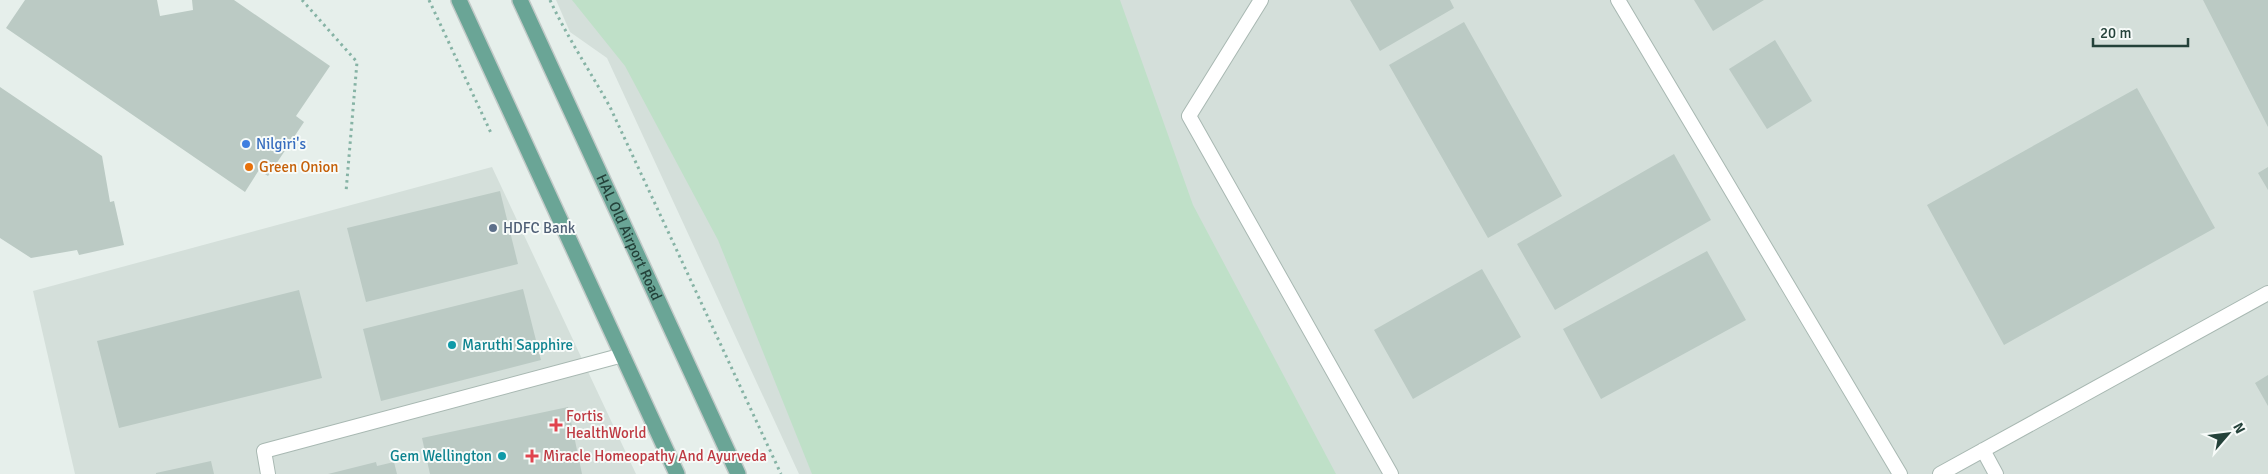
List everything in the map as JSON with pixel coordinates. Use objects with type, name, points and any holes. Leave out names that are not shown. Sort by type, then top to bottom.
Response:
[{"type":"main road","points":[[459,0],[677,474]]},
{"type":"main road","name":"HAL Old Airport Road","points":[[520,0],[738,474]]},
{"type":"lane","points":[[1261,0],[1188,116],[1391,474]]},
{"type":"lane","points":[[1618,0],[1900,474]]},
{"type":"lane","points":[[1940,474],[2268,293]]},
{"type":"lane","points":[[268,474],[264,451],[623,355]]},
{"type":"lane","points":[[1984,450],[1996,474]]},
{"type":"path","points":[[302,0],[357,62],[346,192]]},
{"type":"path","points":[[429,0],[494,140]]},
{"type":"path","points":[[550,0],[562,27],[582,57],[610,107],[781,474]]},
{"type":"shaded area","points":[[556,0],[2268,0],[2268,474],[799,474],[607,58],[570,32]]},
{"type":"shaded area","points":[[492,167],[636,474],[75,474],[33,291]]},
{"type":"green space","points":[[572,0],[1120,0],[1193,205],[1336,474],[812,474],[718,240],[625,66]]},
{"type":"building","points":[[25,0],[157,0],[160,16],[193,10],[192,0],[234,0],[330,66],[296,116],[304,122],[268,176],[259,170],[245,192],[6,28]]},
{"type":"building","points":[[1350,0],[1450,0],[1454,8],[1380,51]]},
{"type":"building","points":[[1694,0],[1764,0],[1713,31]]},
{"type":"building","points":[[2203,0],[2268,0],[2268,127]]},
{"type":"building","points":[[1464,22],[1562,196],[1488,238],[1389,65]]},
{"type":"building","points":[[1775,40],[1812,101],[1767,129],[1729,69]]},
{"type":"building","points":[[0,87],[102,156],[110,202],[114,201],[124,245],[79,255],[77,250],[31,258],[0,238]]},
{"type":"building","points":[[2137,88],[2215,228],[2004,345],[1927,205]]},
{"type":"building","points":[[1674,154],[1711,220],[1555,310],[1517,244]]},
{"type":"building","points":[[2268,167],[2268,190],[2258,173]]},
{"type":"building","points":[[500,191],[518,264],[366,302],[347,228]]},
{"type":"building","points":[[1707,251],[1746,320],[1601,399],[1563,329]]},
{"type":"building","points":[[1482,269],[1521,337],[1413,399],[1374,330]]},
{"type":"building","name":"Maruthi Sapphire","points":[[523,289],[541,360],[381,401],[363,329]]},
{"type":"building","points":[[299,290],[322,378],[119,428],[97,341]]},
{"type":"building","points":[[2268,375],[2268,406],[2255,383]]},
{"type":"building","name":"Gem Wellington","points":[[568,407],[582,474],[430,474],[422,438]]},
{"type":"building","points":[[211,461],[214,474],[156,474],[156,473]]},
{"type":"building","points":[[376,462],[377,466],[394,462],[397,474],[328,474]]},
{"type":"place","name":"Nilgiri's","points":[[246,144]]},
{"type":"place","name":"Green Onion","points":[[249,167]]},
{"type":"place","name":"HDFC Bank","points":[[493,228]]},
{"type":"place","name":"Maruthi Sapphire","points":[[452,345]]},
{"type":"place","name":"Fortis HealthWorld","points":[[556,425]]},
{"type":"place","name":"Gem Wellington","points":[[502,456]]},
{"type":"place","name":"Miracle Homeopathy And Ayurveda","points":[[532,456]]}]
